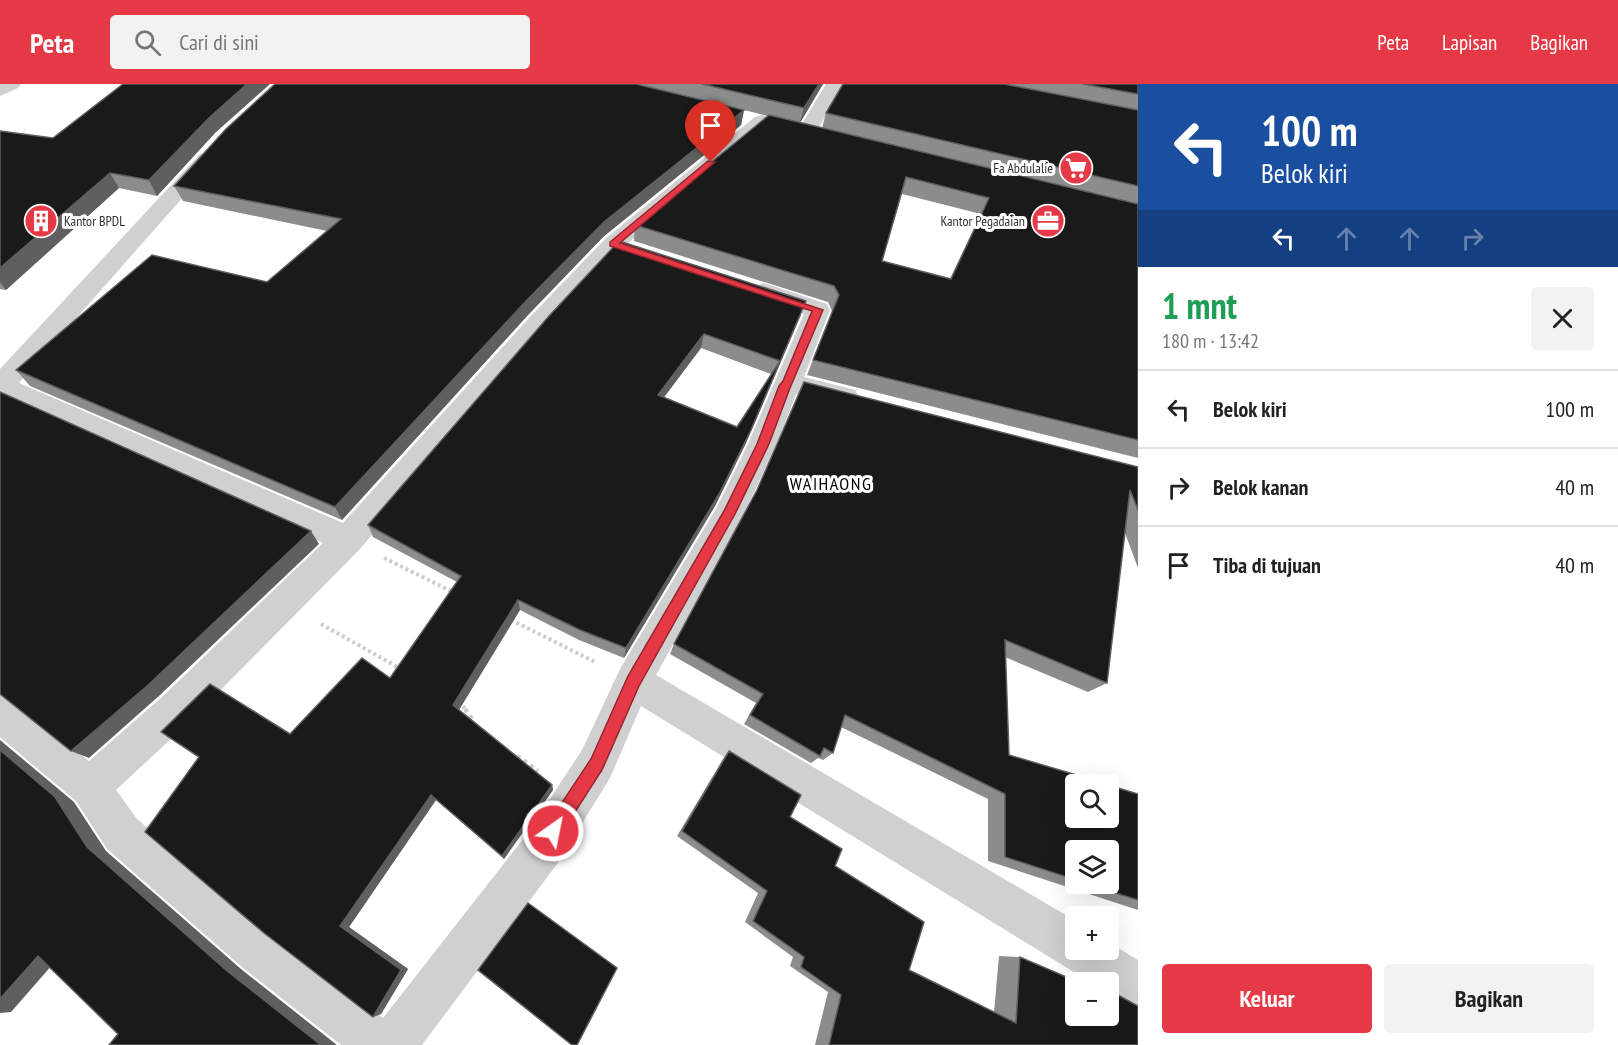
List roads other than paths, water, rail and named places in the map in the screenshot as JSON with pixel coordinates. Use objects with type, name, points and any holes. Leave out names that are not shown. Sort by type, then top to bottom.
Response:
[{"type":"street","points":[[0,91],[12,84]]},
{"type":"street","points":[[807,132],[835,84]]},
{"type":"street","points":[[90,787],[175,710],[348,540],[532,330],[624,247],[751,119],[830,138]]},
{"type":"street","points":[[224,140],[0,386],[348,540]]},
{"type":"street","points":[[392,1045],[542,849],[596,764],[633,681],[729,514],[763,444],[818,310],[748,286]]},
{"type":"street","points":[[788,384],[872,404]]},
{"type":"street","points":[[633,681],[1065,940]]},
{"type":"street","points":[[0,713],[90,787],[122,834],[258,951],[379,1045]]},
{"type":"street","points":[[1096,960],[1138,987]]},
{"type":"place","name":"Fa Abdulalie","points":[[1076,168]]},
{"type":"place","name":"Kantor BPDL","points":[[41,221]]},
{"type":"place","name":"Kantor Pegadaian","points":[[1048,221]]},
{"type":"district","name":"WAIHAONG","points":[[831,484]]}]
